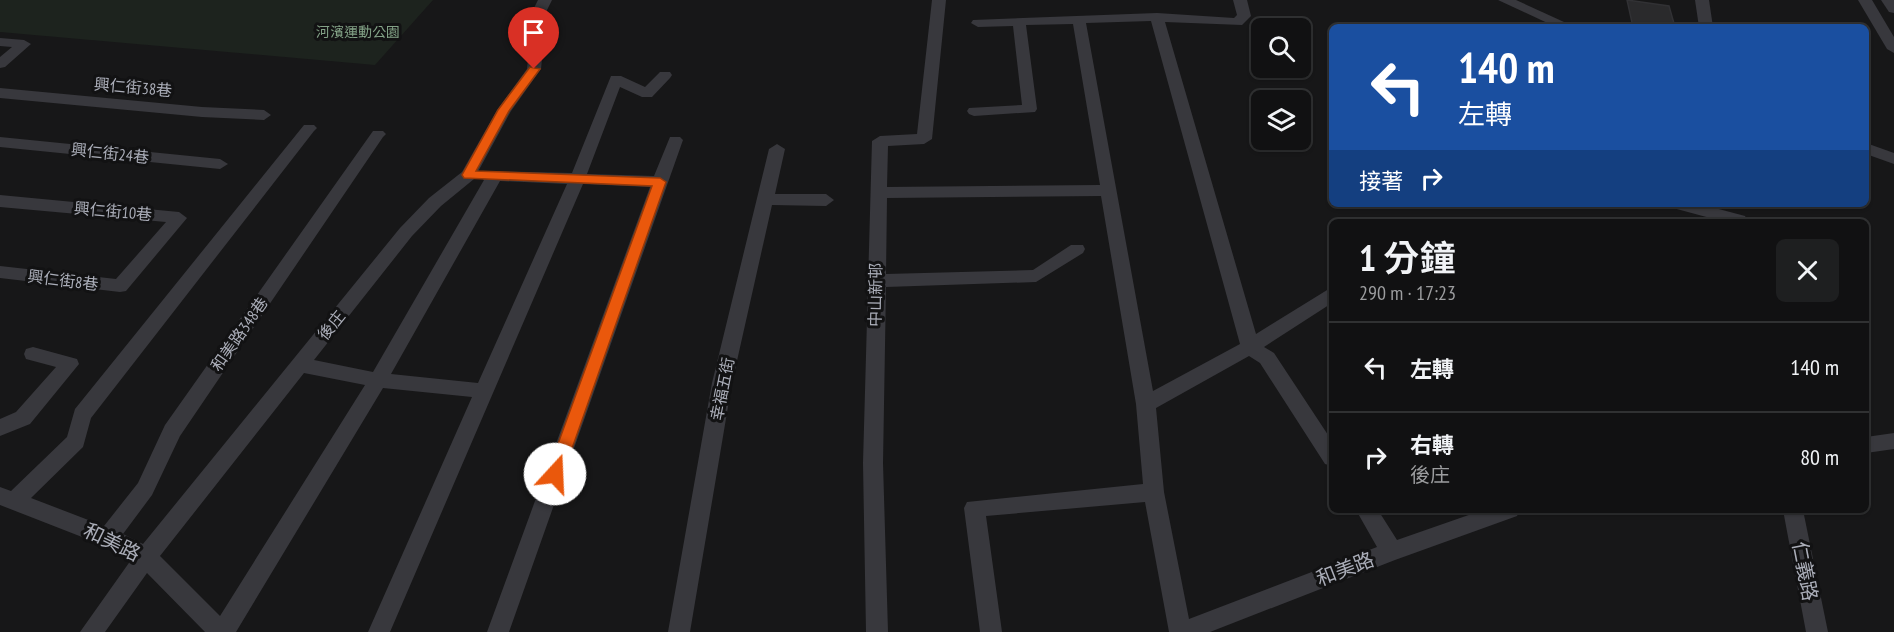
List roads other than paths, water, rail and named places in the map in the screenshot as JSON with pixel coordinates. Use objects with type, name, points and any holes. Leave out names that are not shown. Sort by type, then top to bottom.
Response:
[{"type":"street","name":"中山新邨","points":[[877,632],[873,463],[875,281],[880,141],[924,139],[939,0]]},
{"type":"street","points":[[978,23],[1158,17],[1237,22],[1244,15],[1240,0]]},
{"type":"street","points":[[1505,0],[1561,24]]},
{"type":"street","points":[[1702,0],[1706,24]]},
{"type":"street","points":[[1865,0],[1894,49]]},
{"type":"street","points":[[1888,0],[1894,9]]},
{"type":"street","name":"後庄","points":[[91,632],[146,557],[406,232],[435,202],[468,175],[504,110],[534,69],[542,5]]},
{"type":"street","points":[[1158,17],[1250,347],[1267,358],[1329,453]]},
{"type":"street","points":[[1079,21],[1146,404],[1154,492],[1181,632]]},
{"type":"street","points":[[974,111],[1030,109],[1019,22]]},
{"type":"street","points":[[0,42],[24,44],[0,64]]},
{"type":"street","points":[[379,632],[578,177],[616,79],[647,94],[665,75]]},
{"type":"street","name":"興仁街38巷","points":[[0,93],[202,112],[264,115]]},
{"type":"street","points":[[7,498],[76,441],[82,415],[309,128]]},
{"type":"street","name":"和美路348巷","points":[[108,537],[146,489],[172,430],[378,134]]},
{"type":"street","points":[[498,632],[675,140]]},
{"type":"street","name":"興仁街24巷","points":[[0,142],[220,164]]},
{"type":"street","name":"幸福五街","points":[[679,632],[722,383],[777,149]]},
{"type":"street","points":[[1869,149],[1894,159]]},
{"type":"street","points":[[468,175],[578,177],[660,182]]},
{"type":"street","points":[[222,632],[378,380],[495,175]]},
{"type":"street","points":[[878,193],[1109,190]]},
{"type":"street","points":[[765,199],[826,200]]},
{"type":"street","name":"興仁街10巷","points":[[0,201],[179,218],[148,253]]},
{"type":"street","points":[[1695,207],[1738,215]]},
{"type":"street","points":[[875,281],[1036,276],[1077,249]]},
{"type":"street","name":"興仁街8巷","points":[[0,272],[120,286],[148,253]]},
{"type":"street","points":[[1146,404],[1250,347],[1329,296]]},
{"type":"street","points":[[0,428],[23,417],[70,364],[33,354]]},
{"type":"street","points":[[299,365],[378,380],[484,391]]},
{"type":"street","points":[[1869,445],[1894,441]]},
{"type":"street","points":[[991,632],[974,508],[1154,492]]},
{"type":"street","name":"和美路","points":[[7,498],[108,537],[146,557],[222,632]]},
{"type":"street","points":[[1368,513],[1392,551]]},
{"type":"street","name":"和美路","points":[[1181,632],[1392,551],[1501,513]]},
{"type":"street","name":"仁義路","points":[[1794,513],[1817,632]]},
{"type":"park label","name":"河濱運動公園","points":[[358,32]]}]
